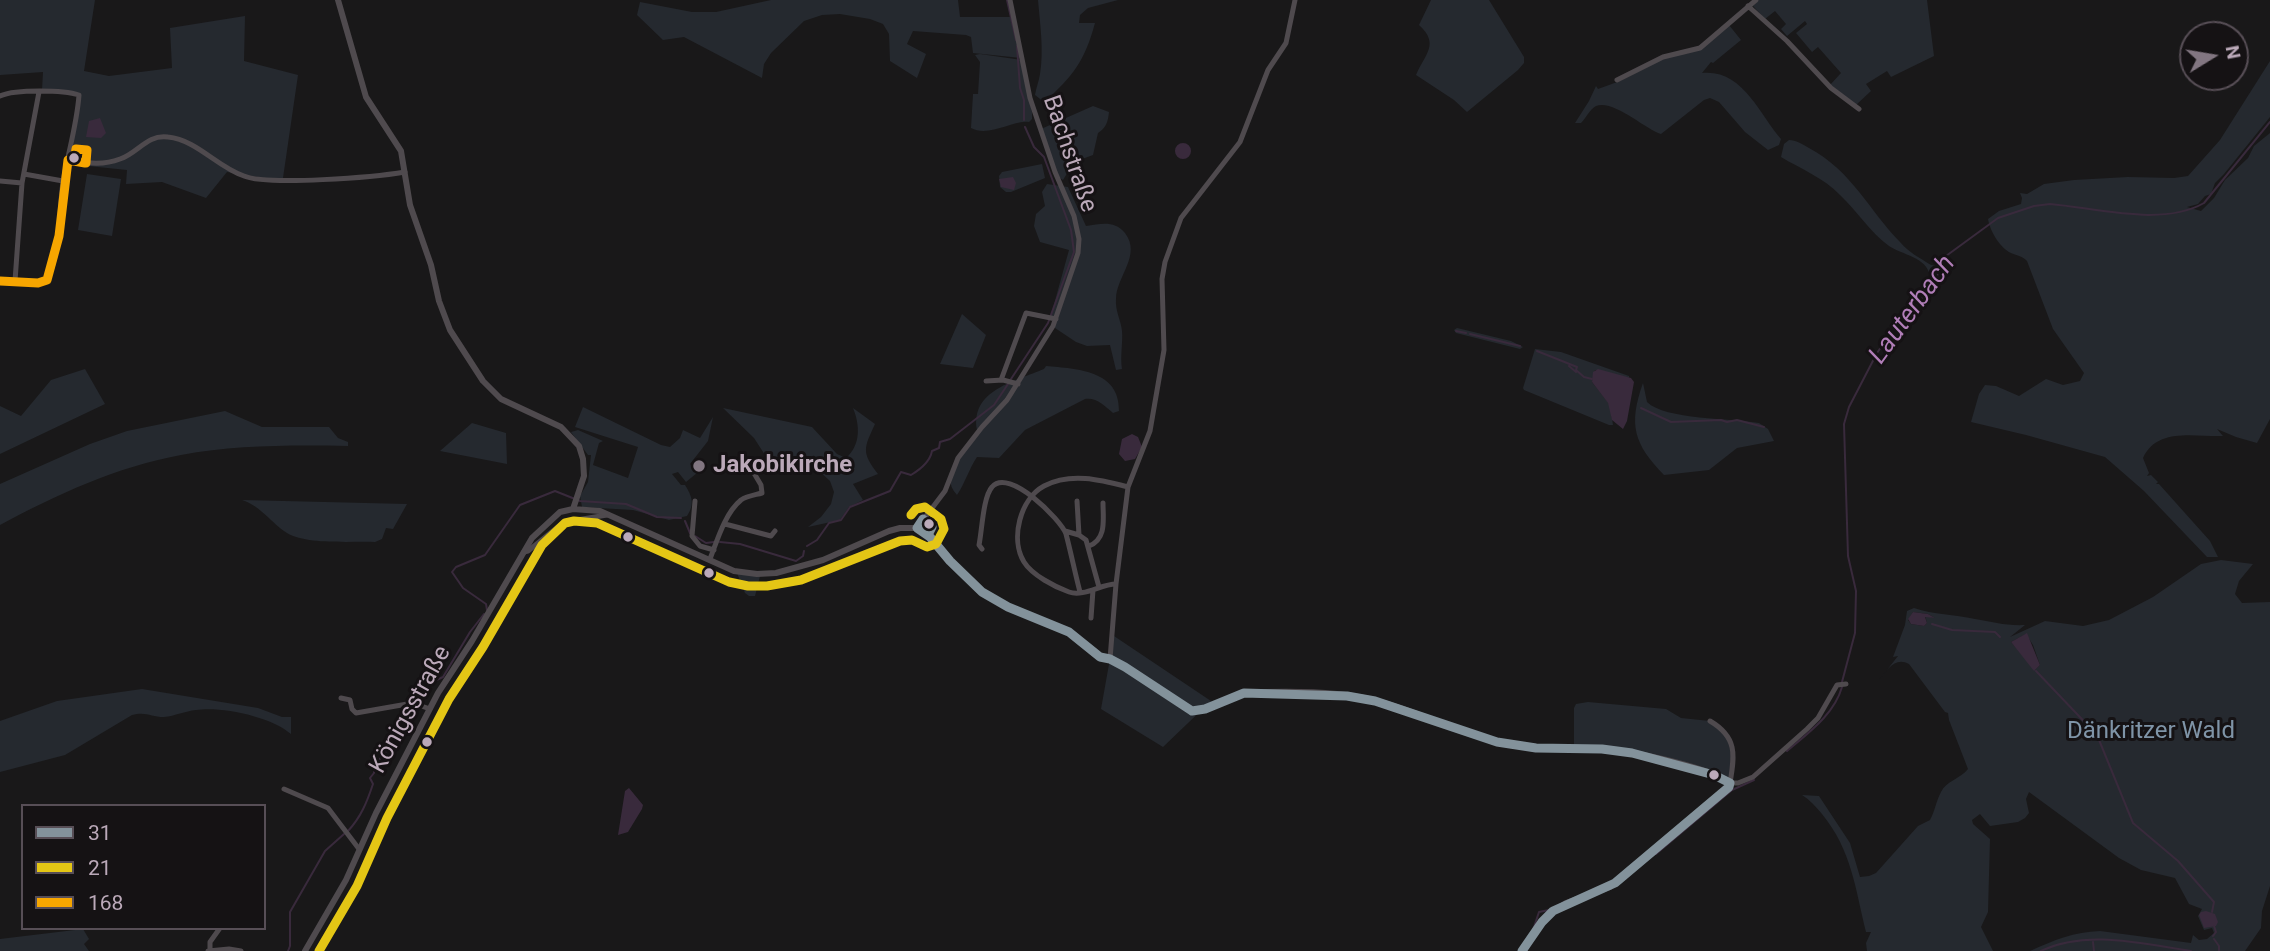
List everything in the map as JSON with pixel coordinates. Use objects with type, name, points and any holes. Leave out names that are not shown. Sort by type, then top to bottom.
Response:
[{"type":"street","points":[[338,0],[366,97],[398,144],[410,205],[450,330],[483,381],[501,399],[561,426],[574,440],[583,459],[584,476],[573,506],[610,514],[739,572],[757,574],[776,573],[823,560],[888,531],[918,528],[930,537],[982,592],[1008,607],[1069,632],[1100,657],[1110,659],[1192,711],[1204,710],[1223,699],[1244,692],[1347,696],[1375,701],[1497,742],[1536,748],[1602,749],[1632,753],[1714,775],[1730,783],[1738,783],[1753,777],[1807,729],[1818,718],[1835,688],[1844,684]]},
{"type":"street","name":"Bachstraße","points":[[918,528],[945,491],[958,458],[1018,384],[1052,318],[1078,253],[1079,239],[1074,216],[1030,99],[1010,0]]},
{"type":"street","points":[[1110,659],[1128,487],[1151,425],[1164,350],[1163,279],[1169,246],[1186,211],[1240,142],[1268,70],[1286,43],[1295,0]]},
{"type":"street","points":[[1617,80],[1665,56],[1700,48],[1756,0]]},
{"type":"street","points":[[1748,6],[1787,41],[1831,88],[1859,109]]},
{"type":"street","points":[[15,281],[22,183],[39,92]]},
{"type":"street","points":[[0,96],[39,92],[79,94],[63,181],[57,251],[47,280],[0,282]]},
{"type":"street","points":[[68,160],[95,165],[120,160],[148,140],[165,136],[180,139],[246,178],[270,180],[386,176],[405,172]]},
{"type":"street","points":[[24,174],[63,181]]},
{"type":"street","points":[[0,181],[22,183]]},
{"type":"street","points":[[1006,381],[1026,313],[1052,318]]},
{"type":"street","points":[[986,381],[1018,384]]},
{"type":"street","points":[[710,559],[725,524],[740,502],[762,493],[761,485],[746,458]]},
{"type":"street","points":[[1116,584],[1072,594],[1031,570],[1020,549],[1019,519],[1031,495],[1046,485],[1074,478],[1099,480],[1128,487]]},
{"type":"street","points":[[982,550],[979,545],[991,488],[1001,482],[1009,482],[1031,495],[1065,531],[1080,592]]},
{"type":"street","points":[[695,501],[692,533],[696,543],[714,550]]},
{"type":"street","points":[[1077,501],[1079,535]]},
{"type":"street","points":[[1089,546],[1098,542],[1102,536],[1103,503]]},
{"type":"street","name":"Königsstraße","points":[[305,951],[340,891],[430,709],[532,537],[551,518],[573,506]]},
{"type":"street","points":[[524,552],[564,522],[610,514]]},
{"type":"street","points":[[725,524],[771,536],[775,531]]},
{"type":"street","points":[[1065,531],[1079,535],[1089,546],[1096,589],[1091,618]]},
{"type":"street","points":[[341,698],[350,700],[356,713],[411,703],[430,709]]},
{"type":"street","points":[[1522,951],[1542,921],[1551,913],[1573,900],[1610,887],[1729,787],[1732,748],[1724,730],[1710,721]]},
{"type":"street","points":[[284,789],[328,807],[359,849]]},
{"type":"street","points":[[219,930],[210,942],[209,951],[241,951]]},
{"type":"green space","points":[[0,0],[95,0],[84,71],[109,76],[172,68],[170,28],[245,16],[244,61],[298,75],[283,178],[270,179],[227,172],[206,198],[162,182],[126,184],[127,170],[88,166],[90,149],[73,145],[80,93],[42,90],[43,72],[0,75]]},
{"type":"green space","points":[[771,0],[958,0],[960,17],[1011,17],[1021,58],[973,53],[971,37],[966,35],[913,31],[907,44],[926,54],[917,78],[890,61],[889,34],[883,24],[840,14],[822,15],[804,21],[771,53],[764,64],[762,78],[684,37],[663,40],[637,15],[640,2],[692,12],[716,12]]},
{"type":"green space","points":[[1038,0],[1118,0],[1088,8],[1080,15],[1079,23],[1095,23],[1087,47],[1070,76],[1044,102],[1035,95],[1042,56]]},
{"type":"green space","points":[[1431,0],[1489,0],[1524,57],[1524,63],[1518,70],[1467,112],[1416,75],[1430,44],[1429,38],[1419,25]]},
{"type":"green space","points":[[1759,0],[1927,0],[1934,56],[1891,77],[1887,71],[1866,84],[1871,91],[1856,105],[1830,85],[1841,73],[1818,47],[1812,52],[1796,33],[1807,24],[1805,21],[1787,36],[1781,29],[1786,24],[1775,11],[1765,19],[1753,6]]},
{"type":"green space","points":[[1729,25],[1741,40],[1711,62],[1702,73],[1729,78],[1749,95],[1781,139],[1779,145],[1768,150],[1745,132],[1719,102],[1710,98],[1661,134],[1620,110],[1603,105],[1594,107],[1581,123],[1575,123],[1596,86],[1598,89],[1667,57],[1688,53]]},
{"type":"green space","points":[[975,55],[1022,60],[1032,112],[1029,122],[986,131],[971,128],[973,94],[978,94],[980,62]]},
{"type":"green space","points":[[2270,61],[2270,117],[2215,183],[2211,194],[2198,204],[2187,207],[2201,211],[2214,198],[2225,180],[2248,158],[2254,146],[2270,133],[2270,419],[2257,443],[2217,429],[2223,436],[2189,435],[2167,438],[2149,448],[2143,458],[2149,473],[2147,476],[2151,475],[2158,482],[2156,484],[2159,484],[2210,541],[2218,557],[2207,557],[2144,491],[2105,457],[1971,422],[1979,394],[1985,385],[1996,386],[2019,396],[2046,379],[2063,385],[2080,381],[2084,373],[2053,329],[2027,261],[1999,243],[1988,219],[1999,211],[2021,204],[2020,193],[2027,194],[2044,184],[2128,177],[2188,176],[2220,140]]},
{"type":"green space","points":[[1093,106],[1109,112],[1106,124],[1098,133],[1093,155],[1074,162],[1063,180],[1057,176],[1041,129]]},
{"type":"green space","points":[[1789,140],[1809,148],[1837,168],[1903,246],[1931,265],[1937,266],[1930,276],[1919,261],[1882,240],[1834,189],[1781,157],[1784,144]]},
{"type":"green space","points":[[1042,164],[1045,178],[1011,192],[1000,187],[999,176],[1002,172]]},
{"type":"green space","points":[[87,174],[121,179],[112,236],[78,230]]},
{"type":"green space","points":[[1047,184],[1068,187],[1086,226],[1116,226],[1125,233],[1129,241],[1130,258],[1116,299],[1122,331],[1122,369],[1116,370],[1110,345],[1087,346],[1055,328],[1051,315],[1069,250],[1040,242],[1034,226],[1036,214],[1045,206],[1042,192]]},
{"type":"green space","points":[[962,314],[986,335],[973,368],[940,364]]},
{"type":"green space","points":[[1457,328],[1511,341],[1523,347],[1520,349],[1456,333],[1454,330]]},
{"type":"green space","points":[[1535,349],[1561,352],[1629,376],[1595,370],[1592,382],[1610,405],[1613,425],[1524,390]]},
{"type":"green space","points":[[1046,366],[1083,371],[1105,380],[1117,397],[1119,411],[1113,413],[1097,401],[1085,399],[1025,430],[999,458],[977,457],[957,495],[950,479],[951,470],[977,430],[977,416],[981,405],[997,389]]},
{"type":"green space","points":[[85,369],[105,404],[0,454],[0,406],[21,416],[51,380]]},
{"type":"green space","points":[[1643,383],[1647,402],[1656,408],[1683,415],[1759,423],[1768,429],[1774,441],[1737,448],[1709,470],[1664,475],[1646,453],[1637,433],[1636,411]]},
{"type":"green space","points":[[583,407],[670,447],[680,438],[683,430],[700,438],[713,417],[708,441],[690,464],[697,473],[686,482],[678,472],[672,474],[681,485],[685,485],[691,496],[692,504],[687,516],[669,520],[633,510],[582,507],[580,496],[588,482],[591,455],[588,455],[571,432],[578,430],[603,441],[599,443],[593,465],[628,478],[638,447],[575,427]]},
{"type":"green space","points":[[723,408],[812,427],[837,454],[846,458],[851,453],[858,435],[853,408],[875,424],[866,450],[878,474],[853,484],[863,500],[849,507],[840,520],[808,527],[821,517],[831,504],[834,492],[830,481],[807,463],[765,455],[754,438]]},
{"type":"green space","points":[[225,411],[262,427],[329,427],[338,438],[348,442],[348,446],[243,447],[157,460],[88,483],[0,525],[0,484],[90,444],[127,431]]},
{"type":"green space","points":[[472,423],[506,433],[507,464],[440,451]]},
{"type":"green space","points":[[242,500],[407,504],[393,529],[386,528],[382,539],[375,542],[329,542],[295,537],[281,529],[255,506]]},
{"type":"green space","name":"Dänkritzer Wald","points":[[2221,560],[2253,564],[2239,581],[2235,594],[2242,603],[2270,602],[2270,886],[2262,911],[2261,928],[2245,951],[2030,951],[2064,937],[2100,931],[2191,943],[2193,935],[2199,940],[2207,939],[2214,933],[2212,928],[2204,930],[2198,916],[2202,909],[2189,904],[2175,878],[2141,870],[2119,858],[2029,792],[2026,799],[2029,813],[2018,822],[1990,826],[1980,814],[1972,820],[1990,839],[1988,912],[1981,927],[1993,951],[1867,951],[1866,943],[1871,932],[1866,932],[1846,856],[1822,814],[1802,795],[1819,796],[1850,843],[1860,877],[1869,876],[1876,873],[1918,826],[1930,820],[1943,788],[1968,769],[1948,713],[1909,664],[1895,663],[1886,671],[1898,656],[1893,657],[1905,625],[1907,611],[1914,608],[2000,624],[2025,625],[2010,637],[2045,621],[2083,626],[2109,620],[2153,597],[2201,564]],"holes":[[[1913,612],[1928,614],[1935,618],[1925,616],[1927,623],[1924,626],[1911,624],[1908,620]],[[2026,634],[2040,665],[2035,670],[2011,642]]]},
{"type":"green space","points":[[737,573],[760,576],[755,596],[745,593]]},
{"type":"green space","points":[[1114,636],[1211,701],[1163,747],[1101,709]]},
{"type":"green space","points":[[142,689],[258,708],[282,717],[291,717],[291,734],[272,723],[232,711],[207,709],[164,717],[137,714],[65,755],[0,772],[0,721],[57,701]]},
{"type":"green space","points":[[1588,702],[1666,709],[1681,718],[1710,721],[1724,730],[1732,748],[1729,779],[1644,755],[1574,748],[1574,708],[1576,704]]},
{"type":"green space","points":[[84,930],[89,939],[84,944],[89,951],[0,951],[0,939]]},
{"type":"shaded area","points":[[100,118],[106,133],[101,138],[86,137],[89,121]]},
{"type":"shaded area","points":[[1180,143],[1186,143],[1191,151],[1189,157],[1180,159],[1175,154],[1175,148]]},
{"type":"shaded area","points":[[1013,177],[1016,183],[1014,190],[1001,187],[999,179]]},
{"type":"shaded area","points":[[1598,369],[1631,378],[1634,382],[1623,429],[1612,420],[1608,403],[1592,382],[1593,372]]},
{"type":"shaded area","points":[[1132,434],[1138,437],[1142,447],[1135,459],[1125,461],[1119,454],[1122,439]]},
{"type":"shaded area","points":[[1913,612],[1935,618],[1925,617],[1927,623],[1924,626],[1911,624],[1908,619]]},
{"type":"shaded area","points":[[2027,633],[2040,665],[2034,671],[2011,642]]},
{"type":"shaded area","points":[[629,788],[643,805],[628,832],[618,835],[625,791]]},
{"type":"shaded area","points":[[2206,911],[2215,914],[2218,922],[2216,926],[2204,928],[2199,915]]},
{"type":"waterway","points":[[1007,0],[1016,40]]},
{"type":"waterway","points":[[1017,46],[1024,120]]},
{"type":"waterway","name":"Lauterbach","points":[[1842,682],[1855,633],[1856,591],[1848,556],[1844,424],[1849,407],[1877,353],[1933,284],[1946,256],[1998,218],[2034,206],[2050,204],[2149,215],[2169,214],[2204,203],[2270,122]]},
{"type":"waterway","points":[[1011,379],[1048,323],[1074,252],[1071,230],[1044,157],[1034,147],[1025,127]]},
{"type":"waterway","points":[[1456,331],[1466,333]]},
{"type":"waterway","points":[[1470,334],[1520,346]]},
{"type":"waterway","points":[[1537,351],[1577,367],[1576,370],[1584,377],[1592,379]]},
{"type":"waterway","points":[[1569,366],[1576,372]]},
{"type":"waterway","points":[[807,546],[817,540],[829,523],[841,520],[850,507],[890,491],[901,472],[911,475],[922,468],[932,451],[939,448],[940,442],[950,439],[994,405],[1008,384]]},
{"type":"waterway","points":[[1641,408],[1671,422],[1737,420],[1764,427]]},
{"type":"waterway","points":[[487,610],[486,604],[463,588],[452,572],[456,567],[485,555],[520,505],[555,491],[580,501],[626,504],[657,517],[681,518]]},
{"type":"waterway","points":[[685,521],[690,533]]},
{"type":"waterway","points":[[695,536],[706,543],[714,542]]},
{"type":"waterway","points":[[720,542],[740,544],[796,561],[803,556],[804,551]]},
{"type":"waterway","points":[[412,700],[415,690],[443,677],[484,614]]},
{"type":"waterway","points":[[1932,624],[1952,630],[1995,632],[2000,637]]},
{"type":"waterway","points":[[2036,671],[2097,735],[2133,823],[2178,861],[2214,902],[2212,912]]},
{"type":"waterway","name":"Lauterbach","points":[[1787,751],[1827,715],[1842,687]]},
{"type":"waterway","points":[[348,831],[360,815],[368,797],[373,784],[370,778],[374,773],[374,766],[399,735],[400,715],[407,707]]},
{"type":"waterway","name":"Lauterbach","points":[[1656,854],[1732,790],[1754,780]]},
{"type":"waterway","points":[[288,951],[290,912],[325,851],[344,834]]},
{"type":"waterway","name":"Lauterbach","points":[[1533,930],[1539,912],[1549,910]]},
{"type":"waterway","points":[[2213,936],[2216,932],[2214,926]]},
{"type":"waterway","points":[[2041,951],[2058,944],[2096,939],[2191,951]]},
{"type":"waterway","points":[[2214,939],[2219,951]]},
{"type":"waterway","points":[[2093,942],[2094,951]]},
{"type":"transit line","name":"168","points":[[0,281],[38,283],[47,280],[59,236],[68,160],[85,163],[86,163],[87,150],[76,149],[74,161]]},
{"type":"transit line","name":"21","points":[[319,951],[357,886],[387,818],[449,699],[483,647],[542,545],[565,523],[597,523],[729,582],[767,586],[801,580],[900,541],[912,540],[927,547],[936,544],[944,529],[941,519],[925,507],[916,509],[911,515]]},
{"type":"transit line","name":"31","points":[[928,535],[932,527],[923,519],[917,528],[930,537],[982,592],[1008,607],[1069,632],[1100,657],[1125,667],[1192,711]]},
{"type":"transit line","name":"31","points":[[1192,711],[1205,709],[1244,693],[1347,696],[1375,701],[1497,742],[1536,748],[1602,749],[1632,753],[1714,775],[1730,783]]},
{"type":"transit line","name":"31","points":[[1522,951],[1553,911],[1615,883],[1729,787],[1730,783]]},
{"type":"place","name":"Jakobikirche","points":[[699,466]]}]
